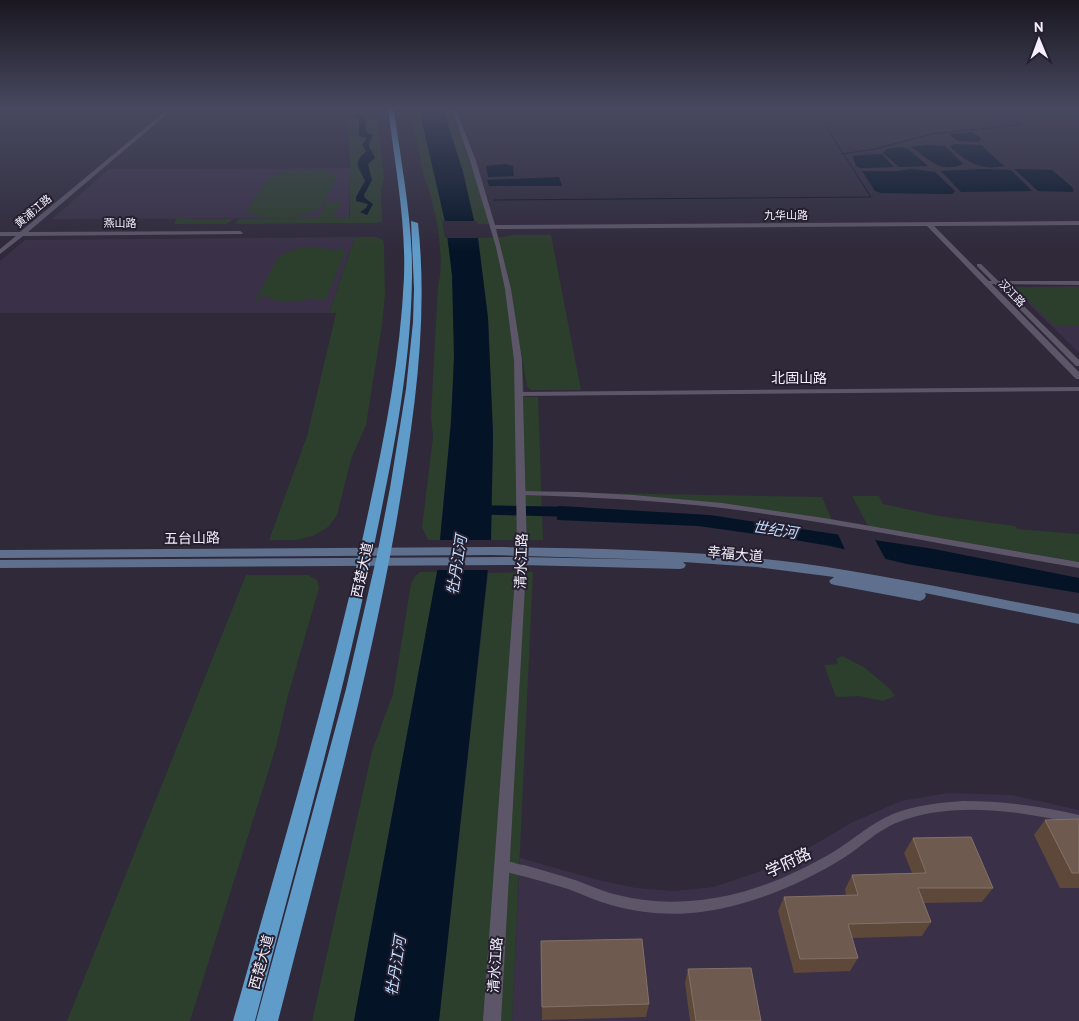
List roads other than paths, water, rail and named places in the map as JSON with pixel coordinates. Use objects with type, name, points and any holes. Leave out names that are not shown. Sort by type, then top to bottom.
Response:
[{"type":"highway","name":"西楚大道","points":[[244,1021],[348,637],[393,426],[402,362],[408,276],[406,227],[397,157]]},
{"type":"highway","name":"西楚大道","points":[[267,1021],[367,634],[384,556],[416,355],[418,250],[405,157]]},
{"type":"main road","name":"五台山路","points":[[0,554],[365,557]]},
{"type":"main road","name":"幸福大道","points":[[384,556],[639,555],[760,563],[894,583],[1079,619]]},
{"type":"main road","name":"五台山路","points":[[0,564],[384,556]]},
{"type":"main road","name":"幸福大道","points":[[522,556],[751,570],[850,584],[1079,626]]},
{"type":"street","name":"黄浦江路","points":[[0,252],[19,231],[106,157]]},
{"type":"street","name":"黄浦江路","points":[[28,229],[114,157]]},
{"type":"street","name":"清水江路","points":[[471,157],[493,229],[508,289],[518,360],[522,496],[522,556],[492,1021]]},
{"type":"street","name":"九华山路","points":[[493,229],[1079,224]]},
{"type":"street","name":"汉江路","points":[[935,225],[987,283],[1079,377]]},
{"type":"street","name":"汉江路","points":[[935,225],[1079,364]]},
{"type":"street","name":"燕山路","points":[[0,229],[19,231],[240,233]]},
{"type":"street","name":"燕山路","points":[[0,234],[11,234],[28,229]]},
{"type":"street","name":"黄浦江路","points":[[0,243],[11,234]]},
{"type":"street","points":[[987,283],[1079,282]]},
{"type":"street","name":"北固山路","points":[[519,394],[1079,389]]},
{"type":"street","points":[[522,496],[605,495],[708,504],[859,527],[1079,565]]},
{"type":"street","name":"学府路","points":[[502,866],[553,879],[610,899],[643,906],[700,906],[765,890],[803,875],[895,818],[922,810],[967,806],[1011,806],[1055,813],[1079,820]]},
{"type":"water","points":[[361,157],[375,158],[368,164],[372,180],[364,195],[373,204],[367,215],[360,212],[368,204],[356,201],[356,197],[365,181],[358,166]]},
{"type":"water","name":"牡丹江河","points":[[430,157],[458,157],[478,238],[488,318],[493,434],[491,540],[439,1021],[354,1021],[437,572],[451,423],[454,358],[452,275],[446,226]]},
{"type":"water","points":[[852,157],[884,157],[894,167],[862,168],[857,167]]},
{"type":"water","points":[[887,157],[917,157],[928,166],[899,167]]},
{"type":"water","points":[[924,157],[956,157],[963,164],[947,167],[940,166]]},
{"type":"water","points":[[962,157],[994,157],[1004,166],[981,166]]},
{"type":"water","points":[[505,164],[513,166],[514,176],[488,177],[486,166]]},
{"type":"water","points":[[912,169],[935,172],[955,191],[952,194],[881,193],[875,191],[862,171],[898,171]]},
{"type":"water","points":[[1014,169],[1052,170],[1072,187],[1074,191],[1038,191]]},
{"type":"water","points":[[1011,170],[1032,191],[961,192],[941,171]]},
{"type":"water","points":[[559,177],[562,186],[489,186],[487,180]]},
{"type":"water","points":[[558,506],[710,515],[934,549],[1079,578],[1079,593],[907,564],[830,546],[698,526],[557,520]]},
{"type":"waterway","points":[[494,200],[871,197],[845,157]]},
{"type":"waterway","name":"世纪河","points":[[469,510],[579,512]]}]
